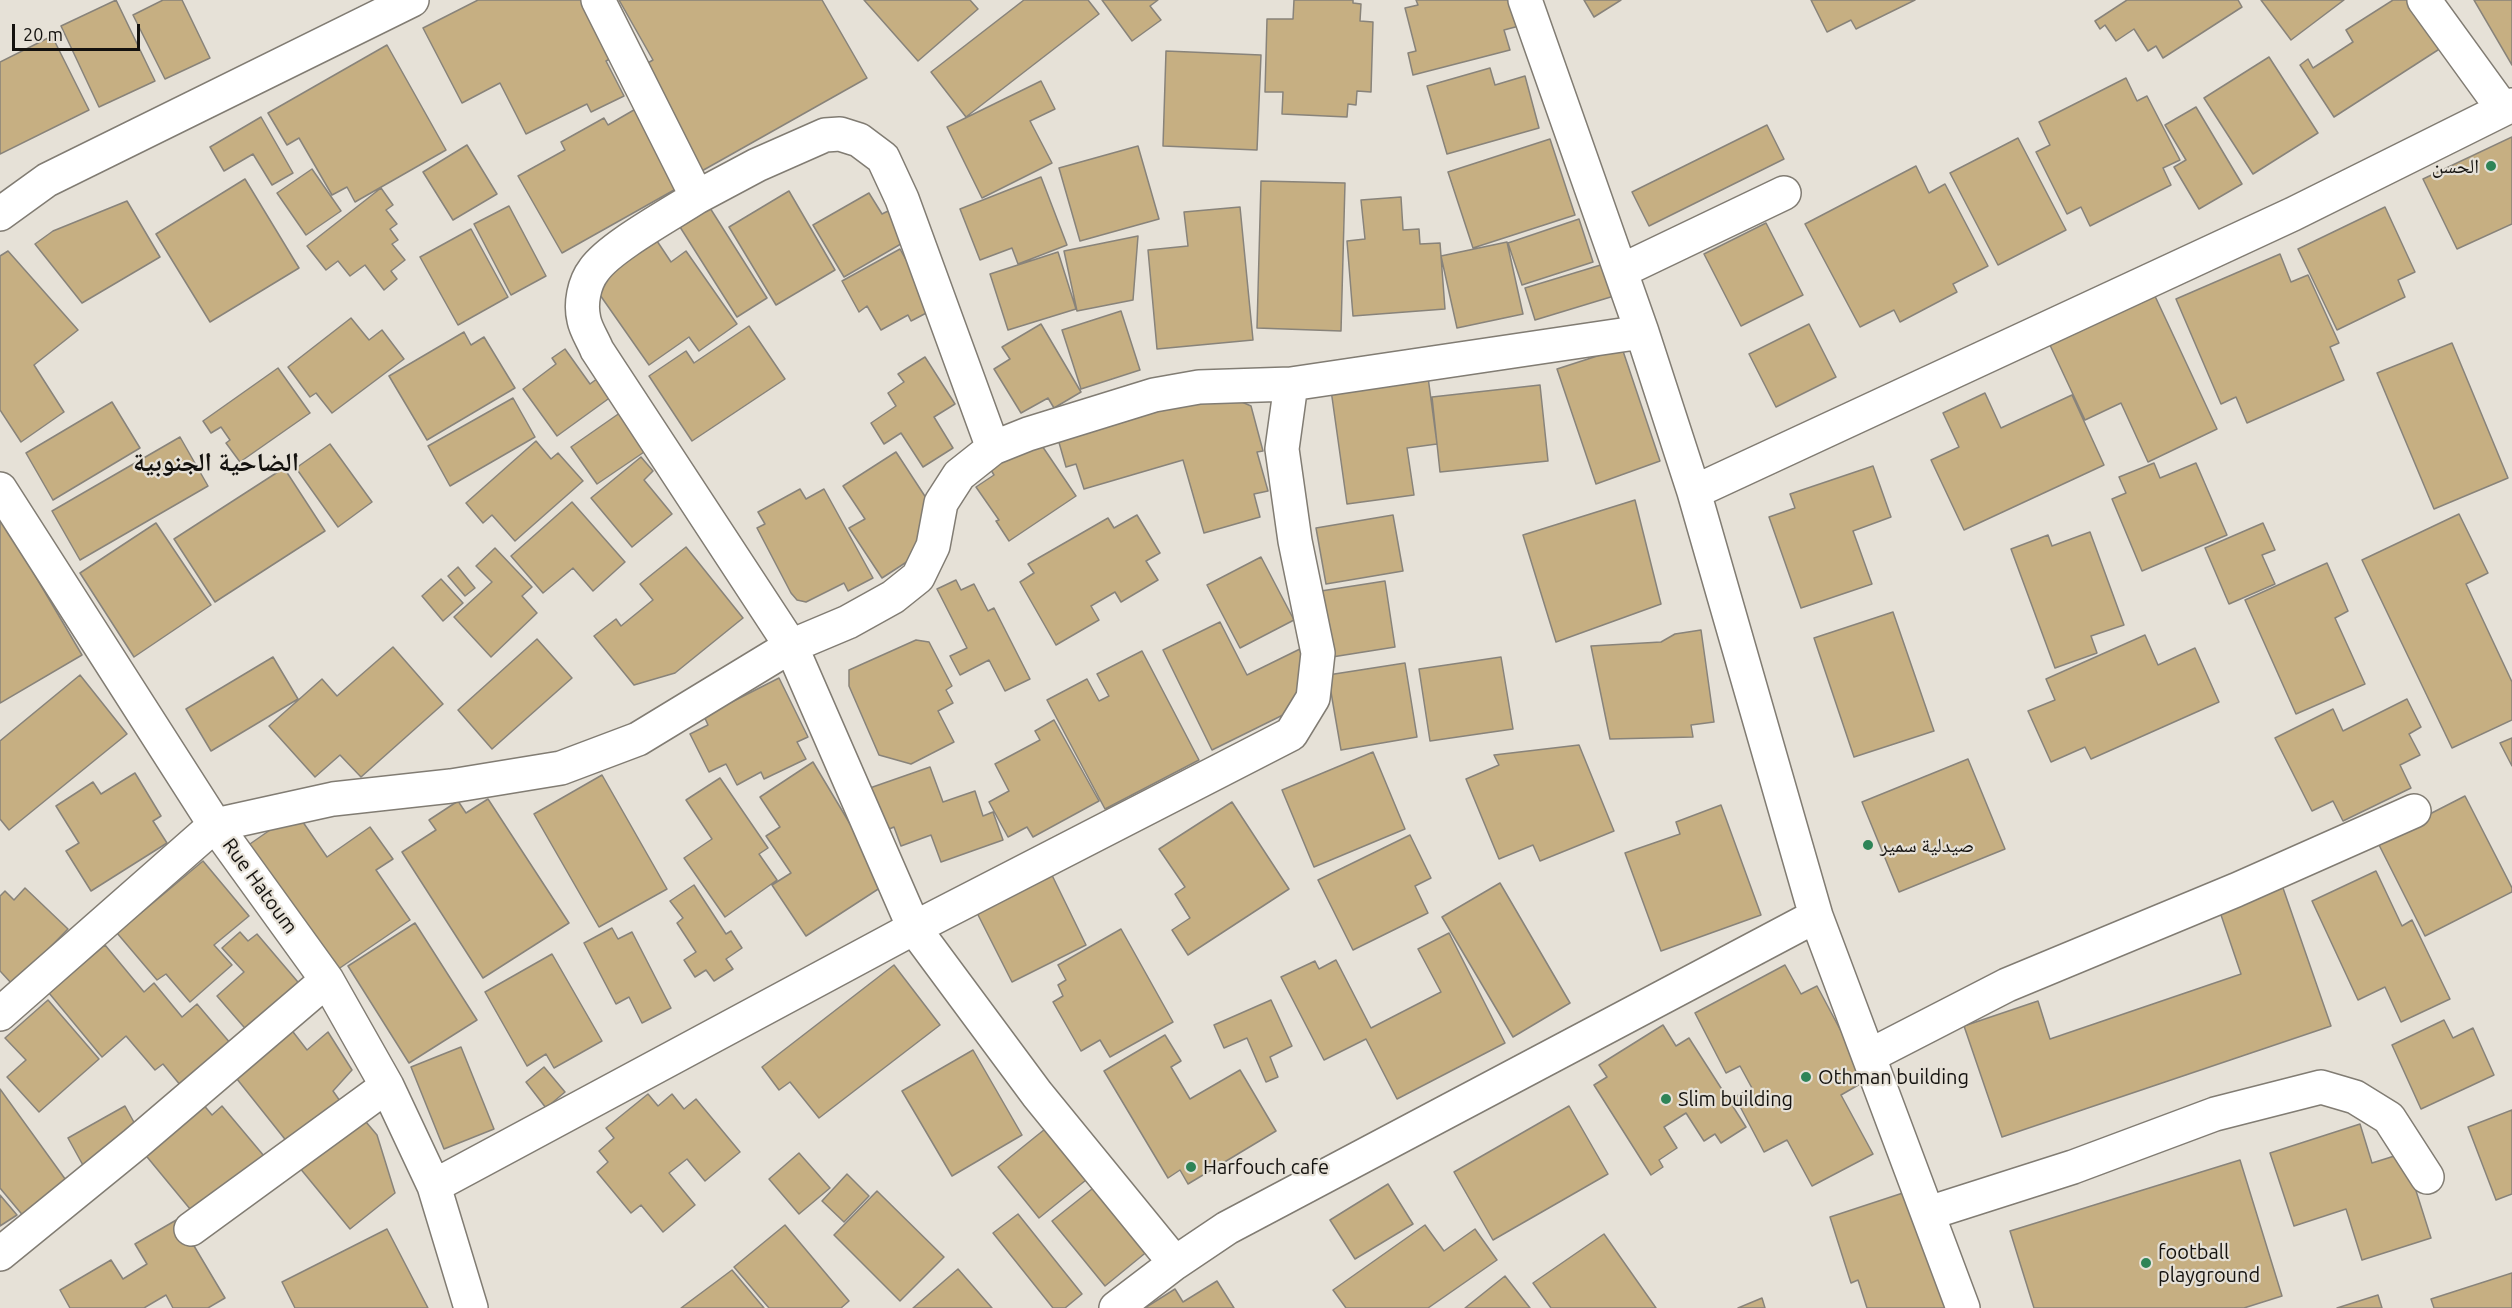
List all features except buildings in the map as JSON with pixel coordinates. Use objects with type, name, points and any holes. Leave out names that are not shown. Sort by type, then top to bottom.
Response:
[{"type":"street","points":[[0,214],[47,180],[412,0]]},
{"type":"street","points":[[598,0],[697,197]]},
{"type":"street","points":[[1525,0],[1642,332],[1694,492],[1816,916],[1963,1308]]},
{"type":"street","points":[[1694,492],[2293,214],[2507,107],[2424,0]]},
{"type":"street","points":[[993,448],[902,199],[884,158],[859,140],[840,134],[825,135],[757,165],[697,197],[622,245],[594,268],[587,282],[583,304],[584,320],[597,350],[791,646],[914,928],[1037,1094],[1175,1263]]},
{"type":"street","points":[[1621,271],[1784,193]]},
{"type":"street","points":[[0,1014],[215,825],[333,800],[451,786],[561,768],[638,739],[791,646],[848,621],[893,597],[918,577],[933,546],[941,503],[959,475],[993,448],[1028,434],[1154,395],[1199,387],[1291,384],[1642,332]]},
{"type":"street","points":[[434,1186],[914,928],[1193,783],[1260,752],[1291,734],[1313,698],[1318,653],[1295,541],[1282,449],[1291,384]]},
{"type":"street","name":"Rue Hatoum","points":[[0,489],[215,825],[327,980],[387,1086],[434,1186],[471,1308]]},
{"type":"street","points":[[1869,1056],[2007,985],[2236,890],[2415,811]]},
{"type":"street","points":[[1116,1308],[1175,1263],[1227,1228],[1816,916]]},
{"type":"street","points":[[0,1254],[327,980]]},
{"type":"street","points":[[191,1229],[387,1086]]},
{"type":"street","points":[[1929,1213],[2073,1167],[2215,1114],[2321,1087],[2355,1097],[2389,1118],[2427,1177]]},
{"type":"place","name":"الحسن","points":[[2491,166]]},
{"type":"place","name":"صيدلية سمير","points":[[1868,845]]},
{"type":"place","name":"Othman building","points":[[1806,1077]]},
{"type":"place","name":"Slim building","points":[[1666,1099]]},
{"type":"place","name":"Harfouch cafe","points":[[1191,1167]]},
{"type":"place","name":"football playground","points":[[2146,1263]]},
{"type":"district","name":"الضاحية الجنوبية","points":[[216,462]]}]
